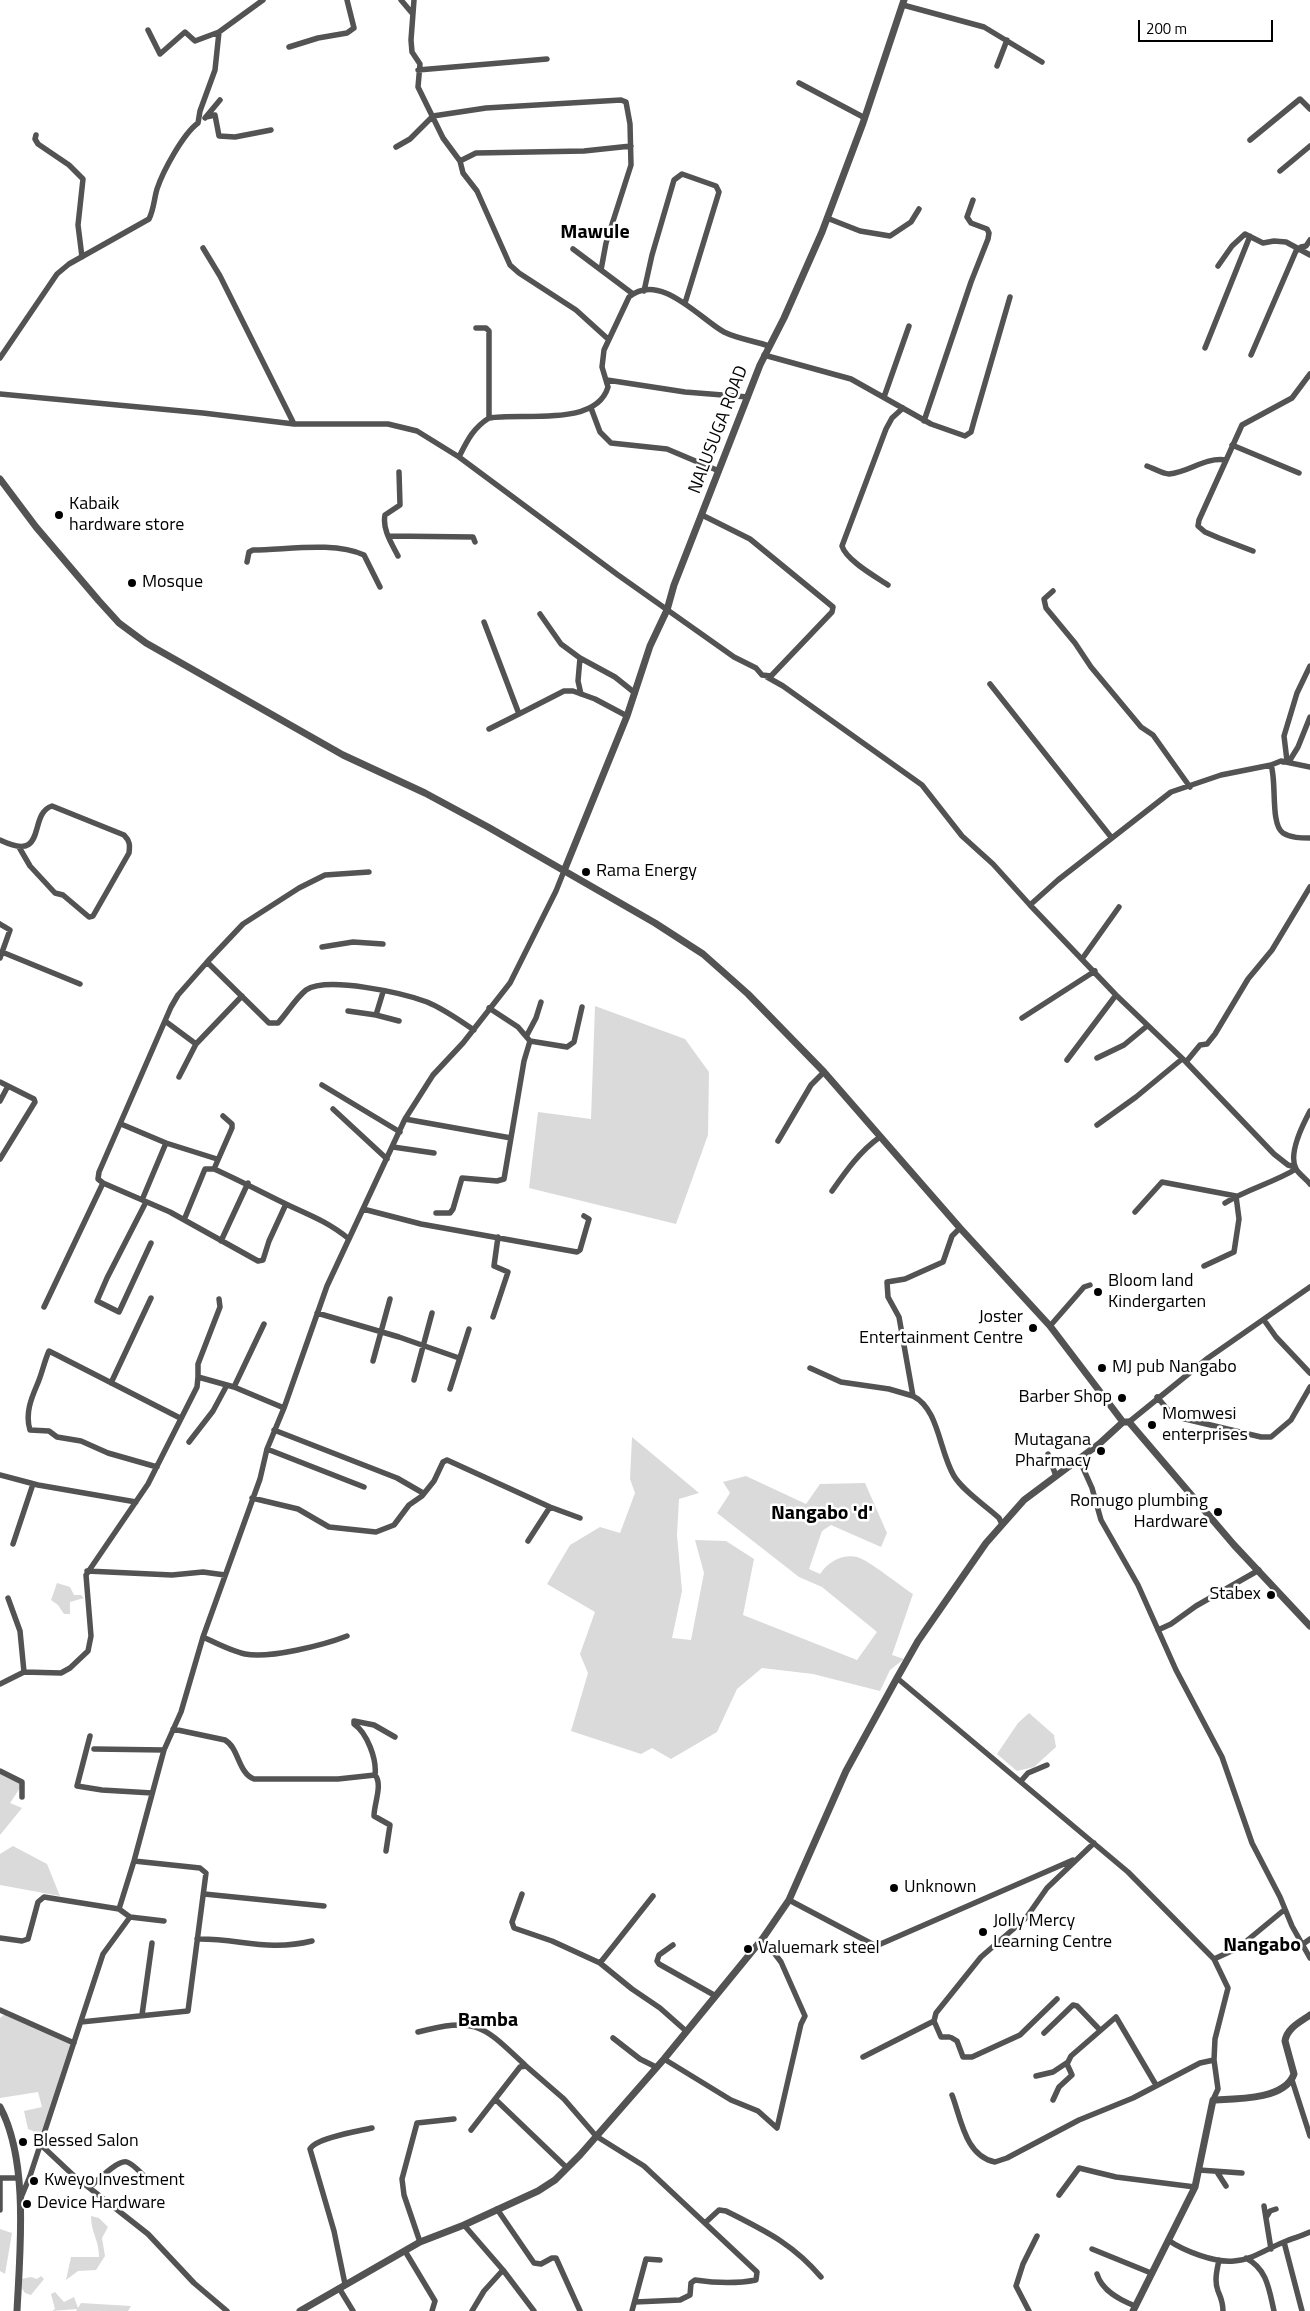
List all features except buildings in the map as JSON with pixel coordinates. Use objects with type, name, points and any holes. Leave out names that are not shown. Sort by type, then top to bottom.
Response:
[{"type":"street","points":[[148,30],[160,54],[185,32],[195,40],[219,32],[263,0]]},
{"type":"street","points":[[289,47],[318,38],[347,33],[354,28],[346,0]]},
{"type":"street","points":[[401,0],[412,13]]},
{"type":"street","points":[[414,0],[411,40],[412,52],[420,64],[418,87],[443,138],[460,160],[463,173],[477,191],[510,265],[519,273],[576,310],[608,339]]},
{"type":"street","points":[[903,2],[972,23],[1007,40],[1042,62]]},
{"type":"street","name":"NALUSUGA ROAD","points":[[564,871],[627,716],[650,646],[667,610],[674,586],[764,355],[784,318],[827,218],[865,118],[903,2]]},
{"type":"street","points":[[198,123],[200,110],[216,70],[219,32]]},
{"type":"street","points":[[997,66],[1007,40]]},
{"type":"street","points":[[418,70],[547,59]]},
{"type":"street","points":[[799,83],[865,118]]},
{"type":"street","points":[[1250,140],[1300,99],[1310,109]]},
{"type":"street","points":[[0,358],[57,274],[82,256],[149,219],[157,188],[173,156],[189,130],[206,117],[220,100]]},
{"type":"street","points":[[396,147],[410,139],[433,116],[486,108],[621,100],[626,102],[629,107],[631,165],[606,243],[601,270]]},
{"type":"street","points":[[206,117],[215,115],[219,136],[234,137],[271,130]]},
{"type":"street","points":[[36,135],[35,139],[38,144],[69,165],[83,179],[78,225],[82,256]]},
{"type":"street","points":[[460,160],[476,153],[584,151],[631,146]]},
{"type":"street","points":[[1280,171],[1310,146]]},
{"type":"street","points":[[644,291],[652,255],[674,180],[682,174],[716,186],[719,192],[685,303]]},
{"type":"street","points":[[924,421],[971,282],[988,239],[989,233],[986,229],[971,223],[967,217],[973,200]]},
{"type":"street","points":[[827,218],[860,231],[890,236],[911,222],[918,209]]},
{"type":"street","points":[[1218,266],[1235,243],[1245,234],[1263,243],[1280,240],[1310,255]]},
{"type":"street","points":[[1205,348],[1250,236]]},
{"type":"street","points":[[1251,355],[1299,248],[1306,246],[1310,240]]},
{"type":"street","points":[[203,248],[220,276],[294,424]]},
{"type":"street","points":[[574,250],[633,294]]},
{"type":"street","points":[[459,457],[470,435],[479,424],[489,418],[548,417],[591,408],[606,394],[607,380],[602,367],[604,350],[608,339],[617,326],[629,297],[633,294],[651,290],[666,294],[685,303],[726,333],[769,346]]},
{"type":"street","points":[[764,355],[851,379],[924,421],[961,435],[969,434],[1010,296]]},
{"type":"street","points":[[884,397],[909,326]]},
{"type":"street","points":[[476,328],[486,328],[489,331],[489,418]]},
{"type":"street","points":[[1253,550],[1205,532],[1198,526],[1206,503],[1245,421],[1292,398],[1310,374]]},
{"type":"street","points":[[607,380],[684,392],[748,397]]},
{"type":"street","points":[[0,394],[203,413],[294,424],[388,424],[417,431],[459,457],[734,657],[756,668],[922,785],[962,836],[992,864],[1116,995],[1184,1060],[1274,1154],[1288,1165],[1296,1168],[1310,1184]]},
{"type":"street","points":[[591,408],[600,432],[611,443],[667,449],[719,471]]},
{"type":"street","points":[[888,586],[853,560],[845,553],[842,546],[888,423],[903,408]]},
{"type":"street","points":[[1232,445],[1299,473]]},
{"type":"street","points":[[1147,466],[1168,474],[1210,459],[1226,460]]},
{"type":"street","points":[[398,556],[384,519],[386,515],[400,505],[399,472]]},
{"type":"street","points":[[0,480],[36,527],[99,601],[119,623],[146,643],[343,755],[425,793],[662,927],[703,954],[748,994],[824,1072],[960,1228],[1050,1326],[1126,1422],[1234,1545],[1310,1626]]},
{"type":"street","points":[[702,515],[750,539],[833,607],[832,612],[771,676],[767,677]]},
{"type":"street","points":[[389,536],[474,537],[475,542]]},
{"type":"street","points":[[247,562],[249,552],[253,550],[320,547],[342,550],[364,555],[380,587]]},
{"type":"street","points":[[1053,591],[1044,599],[1046,608],[1075,643],[1091,667],[1141,726],[1153,735],[1190,786]]},
{"type":"street","points":[[540,614],[561,644],[580,658],[614,677],[635,693]]},
{"type":"street","points":[[484,622],[519,714]]},
{"type":"street","points":[[580,658],[578,681],[581,694]]},
{"type":"street","points":[[1285,761],[1283,742],[1285,730],[1297,693],[1310,666]]},
{"type":"street","points":[[990,684],[1111,837]]},
{"type":"street","points":[[489,729],[564,691],[581,694],[627,716]]},
{"type":"street","points":[[1030,905],[1111,837],[1164,797],[1221,775],[1290,760],[1298,747],[1310,717]]},
{"type":"street","points":[[1285,761],[1310,768]]},
{"type":"street","points":[[1271,765],[1275,775],[1275,814],[1279,830],[1288,836],[1310,838]]},
{"type":"street","points":[[0,840],[24,847],[30,842],[44,811],[52,806],[124,835],[129,839],[130,845],[129,854],[93,916],[89,917],[63,895],[55,893],[30,866],[19,847]]},
{"type":"street","points":[[119,1910],[164,1750],[181,1712],[203,1637],[260,1479],[267,1449],[284,1408],[327,1286],[405,1119],[433,1075],[474,1030],[510,983],[564,871]]},
{"type":"street","points":[[286,1204],[269,1241],[263,1260],[255,1260],[184,1220],[103,1183],[98,1176],[178,995],[208,961],[243,924],[299,888],[325,875],[369,872]]},
{"type":"street","points":[[1097,1125],[1184,1060],[1200,1045],[1207,1044],[1248,979],[1272,950],[1310,887]]},
{"type":"street","points":[[1082,959],[1118,907]]},
{"type":"street","points":[[0,924],[10,930],[1,955],[80,984]]},
{"type":"street","points":[[322,947],[354,942],[383,944]]},
{"type":"street","points":[[208,961],[269,1023],[278,1023],[306,990],[318,985],[348,985],[426,1002],[474,1030]]},
{"type":"street","points":[[201,966],[208,961]]},
{"type":"street","points":[[1022,1018],[1095,971]]},
{"type":"street","points":[[376,1015],[383,992]]},
{"type":"street","points":[[1067,1060],[1116,995]]},
{"type":"street","points":[[178,1077],[196,1044],[242,996]]},
{"type":"street","points":[[527,1035],[536,1018],[541,1002]]},
{"type":"street","points":[[530,1041],[570,1046],[574,1042],[582,1007]]},
{"type":"street","points":[[436,1212],[446,1214],[453,1209],[462,1178],[497,1181],[504,1179],[524,1061],[530,1041],[527,1035],[518,1027],[489,1008]]},
{"type":"street","points":[[348,1011],[400,1021]]},
{"type":"street","points":[[165,1021],[196,1044]]},
{"type":"street","points":[[1097,1058],[1124,1045],[1147,1026]]},
{"type":"street","points":[[778,1142],[811,1085],[824,1072]]},
{"type":"street","points":[[0,1082],[34,1099],[35,1102],[0,1159]]},
{"type":"street","points":[[322,1085],[400,1132]]},
{"type":"street","points":[[0,1101],[8,1086]]},
{"type":"street","points":[[333,1109],[386,1159]]},
{"type":"street","points":[[1296,1168],[1296,1143],[1310,1111]]},
{"type":"street","points":[[214,1169],[232,1125],[223,1116]]},
{"type":"street","points":[[405,1119],[511,1138]]},
{"type":"street","points":[[121,1124],[166,1143],[217,1159]]},
{"type":"street","points":[[832,1191],[852,1163],[869,1145],[880,1137]]},
{"type":"street","points":[[151,1243],[119,1312],[97,1301],[106,1278],[144,1201],[166,1143]]},
{"type":"street","points":[[392,1147],[434,1153]]},
{"type":"street","points":[[1224,1203],[1236,1196],[1281,1178],[1296,1168]]},
{"type":"street","points":[[184,1220],[205,1170],[214,1169],[248,1183],[286,1204],[335,1227],[349,1239]]},
{"type":"street","points":[[1134,1212],[1162,1182],[1236,1196]]},
{"type":"street","points":[[44,1307],[103,1183]]},
{"type":"street","points":[[221,1241],[248,1183]]},
{"type":"street","points":[[1204,1266],[1234,1252],[1239,1219],[1236,1196]]},
{"type":"street","points":[[362,1208],[421,1224],[577,1252],[582,1246],[590,1218]]},
{"type":"street","points":[[913,1396],[901,1325],[896,1308],[888,1297],[887,1282],[905,1279],[940,1264],[944,1260],[952,1236],[960,1228]]},
{"type":"street","points":[[493,1317],[508,1272],[494,1264],[498,1237]]},
{"type":"street","points":[[1050,1326],[1084,1287],[1090,1285]]},
{"type":"street","points":[[300,2311],[420,2242],[464,2225],[538,2191],[555,2180],[567,2168],[636,2093],[714,1995],[763,1938],[789,1900],[846,1771],[897,1678],[918,1641],[986,1543],[1002,1524],[1024,1500],[1157,1397],[1208,1358],[1310,1287]]},
{"type":"street","points":[[111,1384],[151,1298]]},
{"type":"street","points":[[0,1684],[24,1672],[61,1673],[70,1668],[88,1651],[91,1636],[85,1577],[136,1502],[157,1467],[197,1387],[198,1364],[220,1307],[219,1299]]},
{"type":"street","points":[[373,1361],[390,1299]]},
{"type":"street","points":[[317,1313],[423,1345],[432,1350],[459,1358]]},
{"type":"street","points":[[414,1380],[432,1313]]},
{"type":"street","points":[[1264,1320],[1276,1337],[1310,1374]]},
{"type":"street","points":[[234,1387],[264,1324]]},
{"type":"street","points":[[450,1389],[469,1329]]},
{"type":"street","points":[[157,1467],[108,1453],[81,1441],[29,1428],[30,1397],[38,1384],[40,1370],[49,1351],[180,1418]]},
{"type":"street","points":[[810,1368],[841,1382],[889,1389],[921,1400],[930,1410],[939,1441],[954,1477],[999,1518],[1002,1524]]},
{"type":"street","points":[[198,1376],[234,1387],[284,1408]]},
{"type":"street","points":[[189,1442],[212,1411],[227,1385]]},
{"type":"street","points":[[1157,1397],[1170,1411],[1181,1418],[1261,1438],[1271,1437],[1291,1420],[1310,1387]]},
{"type":"street","points":[[274,1430],[397,1478],[423,1493]]},
{"type":"street","points":[[267,1449],[364,1487]]},
{"type":"street","points":[[1048,1454],[1056,1476]]},
{"type":"street","points":[[1079,1459],[1092,1488],[1101,1520],[1138,1585],[1158,1630],[1222,1757],[1252,1843],[1280,1897],[1284,1910],[1310,1958]]},
{"type":"street","points":[[252,1498],[298,1509],[329,1527],[376,1532],[394,1525],[409,1505],[434,1481],[447,1460],[550,1508],[580,1518]]},
{"type":"street","points":[[0,1474],[32,1484],[136,1502]]},
{"type":"street","points":[[13,1544],[32,1484]]},
{"type":"street","points":[[528,1541],[550,1508]]},
{"type":"street","points":[[1158,1630],[1172,1624],[1196,1606],[1259,1570]]},
{"type":"street","points":[[88,1571],[225,1574]]},
{"type":"street","points":[[8,1598],[20,1631],[24,1672]]},
{"type":"street","points":[[203,1637],[236,1651],[255,1655],[323,1645],[347,1636]]},
{"type":"street","points":[[897,1678],[1128,1872],[1214,1959],[1228,1988],[1215,2039],[1214,2060],[1218,2089],[1213,2100],[1195,2187],[1134,2309],[1104,2288],[1097,2274]]},
{"type":"street","points":[[386,1851],[390,1825],[374,1816],[378,1778],[375,1775],[376,1769],[369,1746],[359,1728],[354,1724],[354,1721],[374,1725],[395,1736]]},
{"type":"street","points":[[173,1729],[226,1740],[231,1743],[246,1774],[254,1779],[338,1779],[375,1775]]},
{"type":"street","points":[[90,1736],[77,1786],[102,1790],[152,1793]]},
{"type":"street","points":[[94,1749],[139,1748],[164,1750]]},
{"type":"street","points":[[1021,1781],[1028,1773],[1047,1764]]},
{"type":"street","points":[[0,1772],[22,1782],[22,1797]]},
{"type":"street","points":[[1057,1999],[1020,2035],[972,2058],[963,2057],[958,2042],[950,2038],[941,2037],[934,2022],[936,2013],[981,1956],[1026,1918],[1047,1888],[1094,1843]]},
{"type":"street","points":[[789,1900],[876,1946],[1076,1859]]},
{"type":"street","points":[[81,2022],[142,2014],[188,2011],[206,1873],[203,1869],[134,1862]]},
{"type":"street","points":[[204,1894],[324,1906]]},
{"type":"street","points":[[522,1894],[512,1922],[514,1928],[552,1941],[600,1963],[632,1989],[660,2008],[686,2032]]},
{"type":"street","points":[[600,1963],[652,1896]]},
{"type":"street","points":[[0,1938],[28,1940],[38,1902],[44,1897],[119,1910],[130,1917],[164,1921]]},
{"type":"street","points":[[1214,1959],[1229,1954],[1242,1945],[1284,1910]]},
{"type":"street","points":[[19,2202],[28,2182],[102,1954],[130,1917]]},
{"type":"street","points":[[664,2059],[714,2091],[758,2111],[777,2128],[801,2024],[805,2016],[781,1962],[763,1938]]},
{"type":"street","points":[[1303,1944],[1310,1939]]},
{"type":"street","points":[[196,1940],[260,1946],[291,1946],[312,1941]]},
{"type":"street","points":[[142,2014],[152,1943]]},
{"type":"street","points":[[673,1946],[659,1955],[657,1961],[659,1964],[714,1995]]},
{"type":"street","points":[[1044,2033],[1073,2005],[1077,2006],[1100,2030]]},
{"type":"street","points":[[0,2010],[74,2043]]},
{"type":"street","points":[[1213,2100],[1241,2099],[1273,2093],[1285,2088],[1292,2080],[1294,2074],[1285,2041],[1286,2035],[1288,2031],[1310,2015]]},
{"type":"street","points":[[1036,2076],[1053,2072],[1068,2062],[1071,2056],[1112,2019],[1118,2018],[1156,2085]]},
{"type":"street","points":[[863,2057],[934,2022]]},
{"type":"street","points":[[418,2032],[459,2024],[485,2029],[564,2099],[596,2136],[638,2161],[706,2222],[731,2249],[757,2270],[756,2280],[724,2283],[695,2280],[692,2283],[690,2295],[680,2300],[635,2302]]},
{"type":"street","points":[[613,2038],[656,2067]]},
{"type":"street","points":[[952,2095],[962,2130],[983,2156],[995,2162],[1007,2158],[1079,2120],[1133,2098],[1200,2063],[1214,2060]]},
{"type":"street","points":[[1053,2100],[1059,2087],[1072,2075],[1068,2062]]},
{"type":"street","points":[[471,2130],[520,2067],[524,2065]]},
{"type":"street","points":[[1292,2080],[1310,2136]]},
{"type":"street","points":[[495,2099],[567,2168]]},
{"type":"street","points":[[0,2106],[3,2119],[14,2140],[19,2178],[17,2311]]},
{"type":"street","points":[[420,2242],[404,2195],[402,2179],[415,2126],[417,2123],[454,2119]]},
{"type":"street","points":[[353,2311],[342,2286],[334,2231],[310,2149],[314,2143],[322,2140],[372,2128]]},
{"type":"street","points":[[40,2144],[73,2175],[148,2234],[194,2283],[227,2311]]},
{"type":"street","points":[[90,2187],[116,2165],[123,2162],[130,2163],[143,2175]]},
{"type":"street","points":[[1059,2195],[1079,2168],[1093,2173],[1195,2187]]},
{"type":"street","points":[[1199,2170],[1242,2172]]},
{"type":"street","points":[[1217,2172],[1226,2186]]},
{"type":"street","points":[[0,2210],[0,2178],[19,2178]]},
{"type":"street","points":[[1264,2206],[1271,2249]]},
{"type":"street","points":[[497,2209],[534,2263],[541,2264],[556,2258],[580,2311]]},
{"type":"street","points":[[1266,2216],[1270,2211],[1276,2209]]},
{"type":"street","points":[[706,2222],[719,2210],[726,2211],[784,2241],[810,2264],[821,2277]]},
{"type":"street","points":[[464,2225],[503,2270],[534,2311]]},
{"type":"street","points":[[1168,2240],[1180,2248],[1218,2260],[1234,2261],[1271,2249],[1310,2232]]},
{"type":"street","points":[[1029,2311],[1016,2286],[1022,2264],[1036,2236]]},
{"type":"street","points":[[1284,2242],[1302,2311]]},
{"type":"street","points":[[1092,2250],[1151,2273]]},
{"type":"street","points":[[405,2251],[435,2301],[432,2311]]},
{"type":"street","points":[[1246,2258],[1255,2263],[1263,2272],[1274,2311]]},
{"type":"street","points":[[632,2311],[646,2259],[660,2260]]},
{"type":"street","points":[[1218,2260],[1216,2278],[1218,2291],[1223,2302],[1223,2311]]},
{"type":"street","points":[[472,2311],[484,2291],[503,2270]]},
{"type":"shaded area","points":[[595,1006],[685,1039],[709,1072],[708,1135],[676,1224],[529,1188],[538,1112],[591,1119]]},
{"type":"shaded area","points":[[632,1437],[699,1493],[679,1499],[677,1535],[682,1591],[672,1638],[691,1640],[704,1573],[695,1540],[726,1541],[754,1559],[743,1615],[857,1660],[877,1632],[822,1587],[799,1577],[717,1513],[730,1493],[723,1482],[746,1476],[806,1504],[820,1484],[865,1483],[887,1533],[881,1547],[831,1525],[822,1531],[809,1569],[820,1574],[836,1560],[851,1556],[857,1557],[913,1594],[892,1655],[904,1659],[890,1670],[880,1691],[813,1674],[762,1668],[737,1689],[717,1732],[671,1759],[652,1748],[641,1754],[571,1731],[588,1673],[580,1654],[595,1612],[547,1584],[570,1545],[600,1527],[620,1533],[635,1493],[630,1479]]},
{"type":"shaded area","points":[[57,1583],[70,1587],[74,1595],[81,1595],[84,1598],[70,1602],[70,1614],[64,1614],[58,1605],[51,1600]]},
{"type":"shaded area","points":[[1029,1713],[1054,1735],[1056,1747],[1034,1767],[1017,1771],[997,1754],[1018,1723]]},
{"type":"shaded area","points":[[0,1773],[22,1785],[10,1803],[22,1808],[0,1835]]},
{"type":"shaded area","points":[[13,1846],[47,1864],[60,1896],[0,1885],[0,1854]]},
{"type":"shaded area","points":[[6,2013],[74,2045],[43,2141],[33,2131],[28,2129],[24,2111],[42,2107],[38,2092],[0,2098],[0,2018]]},
{"type":"shaded area","points":[[91,2216],[99,2218],[108,2227],[102,2238],[105,2256],[96,2270],[78,2271],[66,2280],[71,2257],[99,2257]]},
{"type":"shaded area","points":[[0,2229],[12,2233],[5,2274],[0,2271]]},
{"type":"shaded area","points":[[41,2276],[44,2279],[31,2295],[25,2293],[21,2287],[21,2279],[31,2277],[37,2279]]},
{"type":"shaded area","points":[[55,2292],[64,2302],[74,2297],[78,2308],[81,2303],[131,2306],[128,2311],[76,2311],[77,2309],[52,2311],[55,2309],[51,2294]]},
{"type":"place","name":"Kabaik hardware store","points":[[59,515]]},
{"type":"place","name":"Mosque","points":[[132,583]]},
{"type":"place","name":"Rama Energy","points":[[586,872]]},
{"type":"place","name":"Bloom land Kindergarten","points":[[1098,1292]]},
{"type":"place","name":"Joster Entertainment Centre","points":[[1033,1328]]},
{"type":"place","name":"MJ pub Nangabo","points":[[1102,1368]]},
{"type":"place","name":"Barber Shop","points":[[1122,1398]]},
{"type":"place","name":"Momwesi enterprises","points":[[1152,1425]]},
{"type":"place","name":"Mutagana Pharmacy","points":[[1101,1451]]},
{"type":"place","name":"Romugo plumbing Hardware","points":[[1218,1512]]},
{"type":"place","name":"Stabex","points":[[1271,1595]]},
{"type":"place","name":"Unknown","points":[[894,1888]]},
{"type":"place","name":"Jolly Mercy Learning Centre","points":[[983,1932]]},
{"type":"place","name":"Valuemark steel","points":[[748,1949]]},
{"type":"place","name":"Blessed Salon","points":[[23,2142]]},
{"type":"place","name":"Kweyo Investment","points":[[34,2181]]},
{"type":"place","name":"Device Hardware","points":[[27,2204]]},
{"type":"district","name":"Mawule","points":[[595,233]]},
{"type":"district","name":"Nangabo 'd'","points":[[822,1514]]},
{"type":"district","name":"Nangabo","points":[[1262,1946]]},
{"type":"district","name":"Bamba","points":[[488,2021]]}]
